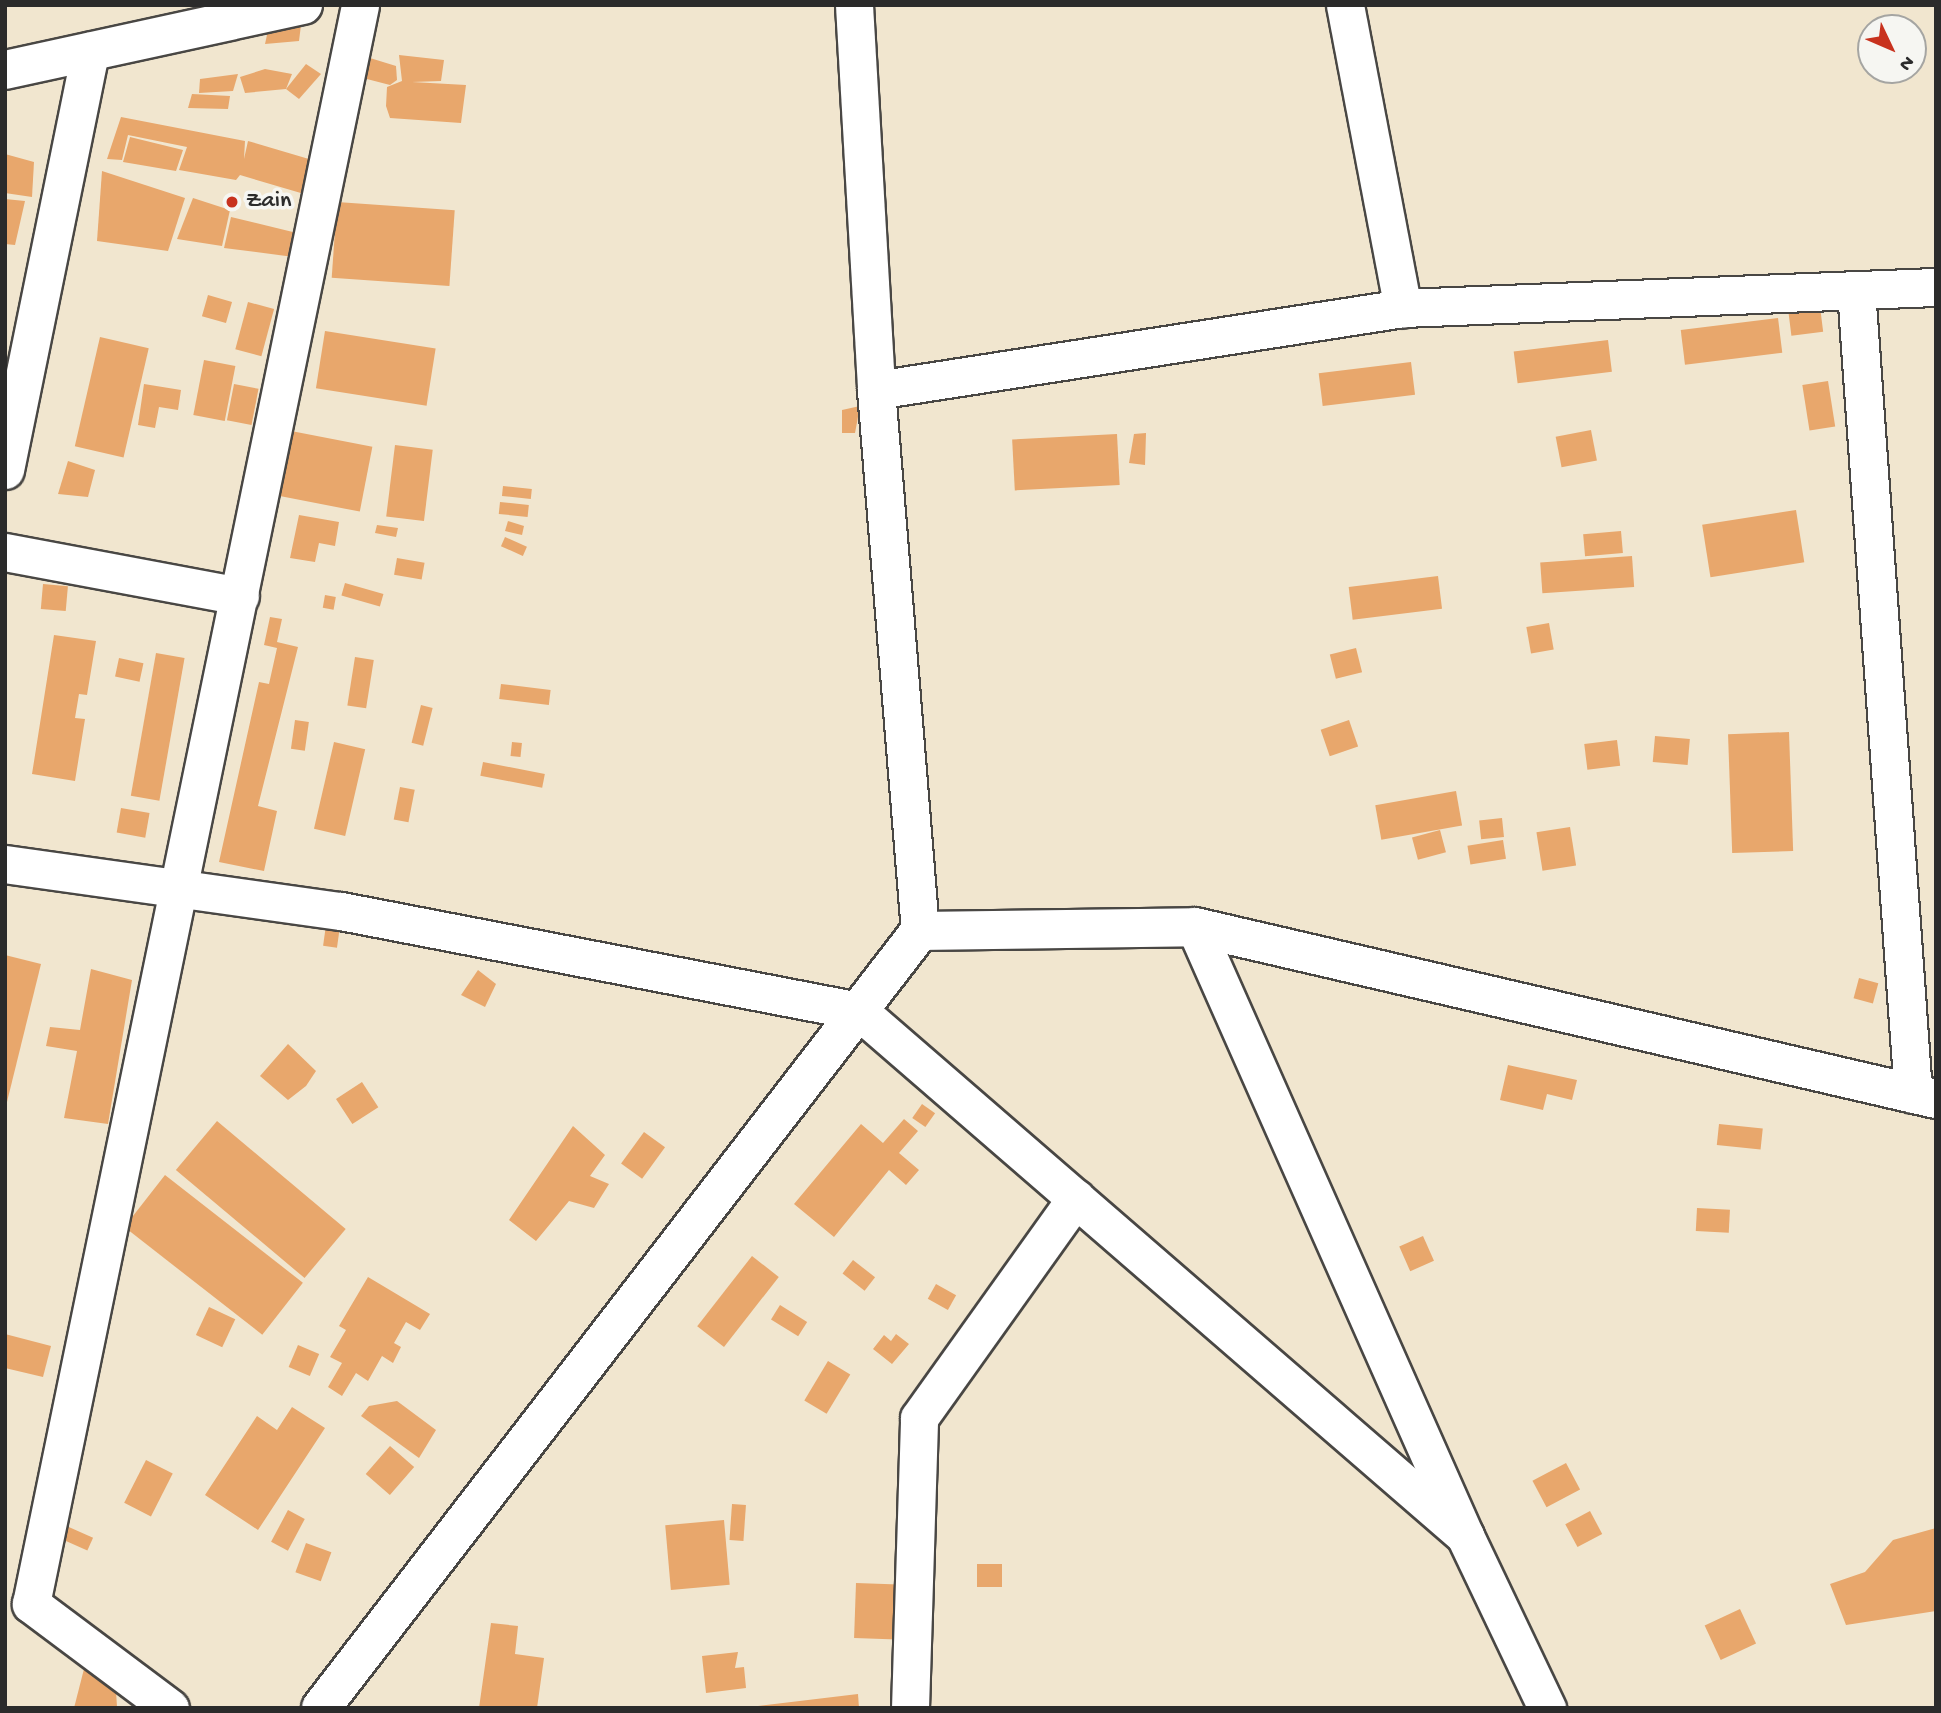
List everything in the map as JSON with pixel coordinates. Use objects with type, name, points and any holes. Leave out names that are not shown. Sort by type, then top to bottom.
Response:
[{"type":"street","points":[[5,70],[303,5]]},
{"type":"street","points":[[170,1708],[31,1604],[181,889],[360,5]]},
{"type":"street","points":[[321,1708],[920,931],[876,390],[854,5]]},
{"type":"street","points":[[1345,5],[1403,308]]},
{"type":"street","points":[[5,470],[90,51]]},
{"type":"street","points":[[876,390],[1403,308],[1936,287]]},
{"type":"street","points":[[920,931],[1195,927],[1924,1097],[1856,290]]},
{"type":"street","points":[[5,552],[240,596]]},
{"type":"street","points":[[5,864],[341,911],[859,1011],[1465,1536]]},
{"type":"street","points":[[1195,927],[1465,1536],[1547,1708]]},
{"type":"street","points":[[910,1708],[919,1418],[1076,1198]]},
{"type":"building","points":[[301,25],[299,41],[265,44],[269,26]]},
{"type":"building","points":[[399,55],[444,60],[441,81],[412,82],[466,85],[461,123],[390,118],[386,106],[387,87],[402,81]]},
{"type":"building","points":[[370,58],[396,66],[397,80],[390,85],[363,78]]},
{"type":"building","points":[[306,64],[321,74],[299,99],[286,89]]},
{"type":"building","points":[[265,69],[292,74],[286,89],[245,93],[240,77]]},
{"type":"building","points":[[238,74],[233,91],[199,93],[200,79]]},
{"type":"building","points":[[192,94],[230,96],[228,109],[188,108]]},
{"type":"building","points":[[121,117],[245,141],[244,159],[248,141],[319,162],[311,196],[240,175],[236,180],[179,170],[187,147],[128,135],[122,160],[107,159]]},
{"type":"building","points":[[130,137],[183,150],[176,171],[123,162]]},
{"type":"building","points":[[5,154],[34,162],[32,197],[5,193]]},
{"type":"building","points":[[102,171],[185,198],[168,251],[97,241]]},
{"type":"building","points":[[193,198],[230,210],[222,246],[177,239]]},
{"type":"building","points":[[5,199],[25,201],[15,245],[5,244]]},
{"type":"building","points":[[337,202],[455,210],[449,286],[332,278]]},
{"type":"building","points":[[231,217],[301,234],[294,257],[224,248]]},
{"type":"building","points":[[208,295],[232,302],[226,323],[202,316]]},
{"type":"building","points":[[1819,298],[1823,332],[1791,336],[1787,302]]},
{"type":"building","points":[[248,302],[274,309],[261,356],[235,349]]},
{"type":"building","points":[[1778,318],[1782,353],[1685,365],[1681,330]]},
{"type":"building","points":[[325,331],[436,349],[427,406],[316,388]]},
{"type":"building","points":[[100,337],[149,348],[124,457],[75,446]]},
{"type":"building","points":[[1608,340],[1612,372],[1518,383],[1514,352]]},
{"type":"building","points":[[204,360],[235,366],[225,421],[193,415]]},
{"type":"building","points":[[1411,362],[1415,395],[1323,406],[1319,373]]},
{"type":"building","points":[[1828,381],[1835,426],[1810,431],[1802,385]]},
{"type":"building","points":[[144,384],[181,390],[178,410],[159,407],[155,428],[138,425]]},
{"type":"building","points":[[234,384],[259,389],[251,425],[227,420]]},
{"type":"building","points":[[860,406],[855,433],[842,433],[842,410]]},
{"type":"building","points":[[286,430],[372,447],[360,512],[273,495]]},
{"type":"building","points":[[1591,430],[1597,460],[1562,467],[1556,437]]},
{"type":"building","points":[[1146,433],[1145,465],[1129,463],[1134,434]]},
{"type":"building","points":[[1117,434],[1120,485],[1015,490],[1012,439]]},
{"type":"building","points":[[395,445],[433,450],[424,521],[386,516]]},
{"type":"building","points":[[68,461],[95,470],[88,497],[58,494]]},
{"type":"building","points":[[503,486],[532,489],[531,499],[502,496]]},
{"type":"building","points":[[500,502],[529,505],[528,517],[499,514]]},
{"type":"building","points":[[1796,510],[1804,562],[1710,577],[1702,525]]},
{"type":"building","points":[[299,515],[339,522],[335,546],[319,543],[315,562],[290,558]]},
{"type":"building","points":[[508,521],[524,526],[522,535],[505,531]]},
{"type":"building","points":[[377,525],[398,528],[396,537],[375,533]]},
{"type":"building","points":[[1621,531],[1623,553],[1585,556],[1583,534]]},
{"type":"building","points":[[505,537],[527,547],[523,556],[501,546]]},
{"type":"building","points":[[1632,556],[1634,587],[1542,593],[1540,562]]},
{"type":"building","points":[[397,558],[425,563],[422,580],[394,575]]},
{"type":"building","points":[[1438,576],[1442,609],[1353,620],[1349,587]]},
{"type":"building","points":[[345,583],[383,594],[380,607],[341,595]]},
{"type":"building","points":[[43,584],[68,586],[66,611],[41,609]]},
{"type":"building","points":[[325,595],[336,597],[334,610],[323,608]]},
{"type":"building","points":[[270,617],[282,619],[277,642],[298,647],[258,806],[277,811],[264,871],[219,862],[259,682],[269,684],[277,648],[264,645]]},
{"type":"building","points":[[1549,623],[1554,650],[1531,654],[1526,627]]},
{"type":"building","points":[[54,635],[96,641],[87,695],[79,694],[75,718],[85,719],[75,781],[32,774]]},
{"type":"building","points":[[1356,648],[1362,672],[1336,679],[1330,655]]},
{"type":"building","points":[[156,653],[185,658],[159,801],[131,796]]},
{"type":"building","points":[[355,657],[374,660],[366,708],[347,705]]},
{"type":"building","points":[[119,658],[143,663],[140,682],[115,677]]},
{"type":"building","points":[[501,684],[551,690],[549,705],[499,699]]},
{"type":"building","points":[[421,705],[433,708],[423,746],[412,743]]},
{"type":"building","points":[[295,720],[309,722],[305,751],[291,749]]},
{"type":"building","points":[[1349,720],[1358,746],[1330,756],[1321,730]]},
{"type":"building","points":[[1789,732],[1793,851],[1732,853],[1728,734]]},
{"type":"building","points":[[1655,736],[1690,739],[1688,765],[1653,762]]},
{"type":"building","points":[[1617,740],[1620,766],[1587,770],[1584,744]]},
{"type":"building","points":[[334,742],[365,749],[345,836],[314,829]]},
{"type":"building","points":[[512,742],[522,743],[520,757],[511,756]]},
{"type":"building","points":[[483,762],[545,774],[542,788],[480,776]]},
{"type":"building","points":[[400,787],[415,790],[408,822],[394,819]]},
{"type":"building","points":[[1456,791],[1462,825],[1381,840],[1375,805]]},
{"type":"building","points":[[121,808],[150,813],[145,838],[117,833]]},
{"type":"building","points":[[1502,818],[1504,837],[1481,839],[1479,820]]},
{"type":"building","points":[[1570,827],[1576,866],[1543,871],[1536,832]]},
{"type":"building","points":[[1440,830],[1446,852],[1418,860],[1412,838]]},
{"type":"building","points":[[1503,840],[1506,859],[1470,864],[1467,846]]},
{"type":"building","points":[[327,918],[341,920],[337,948],[323,946]]},
{"type":"building","points":[[5,955],[41,964],[6,1106],[5,1106]]},
{"type":"building","points":[[91,969],[132,980],[108,1124],[64,1118],[77,1051],[46,1046],[50,1027],[80,1030]]},
{"type":"building","points":[[478,970],[496,984],[485,1007],[461,995]]},
{"type":"building","points":[[1859,978],[1878,983],[1873,1003],[1854,998]]},
{"type":"building","points":[[288,1044],[316,1071],[306,1086],[288,1100],[260,1076]]},
{"type":"building","points":[[1508,1065],[1577,1080],[1572,1100],[1547,1094],[1543,1110],[1500,1100]]},
{"type":"building","points":[[362,1082],[378,1107],[352,1124],[336,1099]]},
{"type":"building","points":[[922,1104],[935,1113],[925,1127],[912,1118]]},
{"type":"building","points":[[904,1119],[918,1131],[899,1153],[919,1170],[906,1185],[889,1170],[834,1237],[794,1204],[861,1124],[883,1143]]},
{"type":"building","points":[[217,1121],[346,1229],[305,1278],[176,1170]]},
{"type":"building","points":[[1719,1124],[1763,1129],[1761,1149],[1717,1145]]},
{"type":"building","points":[[573,1126],[605,1155],[590,1176],[609,1184],[594,1208],[569,1201],[536,1241],[509,1220]]},
{"type":"building","points":[[644,1132],[665,1147],[642,1179],[621,1164]]},
{"type":"building","points":[[165,1175],[303,1283],[262,1335],[124,1227]]},
{"type":"building","points":[[1697,1208],[1730,1210],[1729,1233],[1696,1231]]},
{"type":"building","points":[[1423,1236],[1434,1261],[1410,1271],[1399,1247]]},
{"type":"building","points":[[752,1256],[779,1277],[724,1347],[697,1326]]},
{"type":"building","points":[[853,1260],[875,1277],[865,1291],[843,1273]]},
{"type":"building","points":[[368,1277],[430,1314],[420,1330],[406,1322],[394,1343],[401,1347],[393,1363],[382,1356],[368,1381],[356,1373],[342,1396],[328,1387],[342,1363],[330,1357],[346,1330],[339,1326]]},
{"type":"building","points":[[936,1284],[956,1295],[948,1310],[928,1299]]},
{"type":"building","points":[[780,1305],[807,1322],[798,1336],[771,1319]]},
{"type":"building","points":[[209,1307],[235,1319],[222,1347],[196,1335]]},
{"type":"building","points":[[5,1334],[51,1346],[43,1377],[5,1368]]},
{"type":"building","points":[[896,1334],[909,1344],[892,1364],[873,1349],[884,1335],[891,1341]]},
{"type":"building","points":[[298,1345],[319,1354],[310,1376],[289,1367]]},
{"type":"building","points":[[828,1361],[850,1374],[827,1414],[804,1400]]},
{"type":"building","points":[[397,1401],[436,1430],[419,1458],[361,1416],[369,1406]]},
{"type":"building","points":[[292,1407],[325,1428],[258,1530],[205,1495],[257,1416],[277,1430]]},
{"type":"building","points":[[390,1446],[414,1467],[390,1495],[366,1474]]},
{"type":"building","points":[[146,1460],[173,1474],[151,1516],[124,1503]]},
{"type":"building","points":[[1566,1463],[1580,1489],[1547,1507],[1532,1481]]},
{"type":"building","points":[[732,1504],[746,1505],[743,1541],[729,1540]]},
{"type":"building","points":[[288,1510],[305,1519],[288,1551],[271,1542]]},
{"type":"building","points":[[1590,1511],[1602,1534],[1577,1547],[1565,1524]]},
{"type":"building","points":[[724,1520],[730,1585],[671,1590],[665,1525]]},
{"type":"building","points":[[62,1524],[93,1538],[87,1551],[56,1537]]},
{"type":"building","points":[[1936,1528],[1936,1611],[1846,1625],[1830,1584],[1865,1572],[1893,1540]]},
{"type":"building","points":[[306,1543],[331,1552],[321,1581],[295,1572]]},
{"type":"building","points":[[977,1564],[1002,1564],[1002,1587],[977,1587]]},
{"type":"building","points":[[856,1583],[913,1585],[911,1640],[854,1638]]},
{"type":"building","points":[[1740,1609],[1756,1643],[1721,1660],[1705,1625]]},
{"type":"building","points":[[491,1623],[518,1626],[515,1654],[544,1658],[537,1708],[479,1708]]},
{"type":"building","points":[[738,1652],[735,1668],[744,1667],[746,1688],[706,1693],[702,1656]]},
{"type":"building","points":[[84,1669],[115,1674],[117,1707],[74,1708]]},
{"type":"building","points":[[858,1694],[859,1708],[758,1706]]},
{"type":"place","name":"Zain","points":[[232,202]]}]
